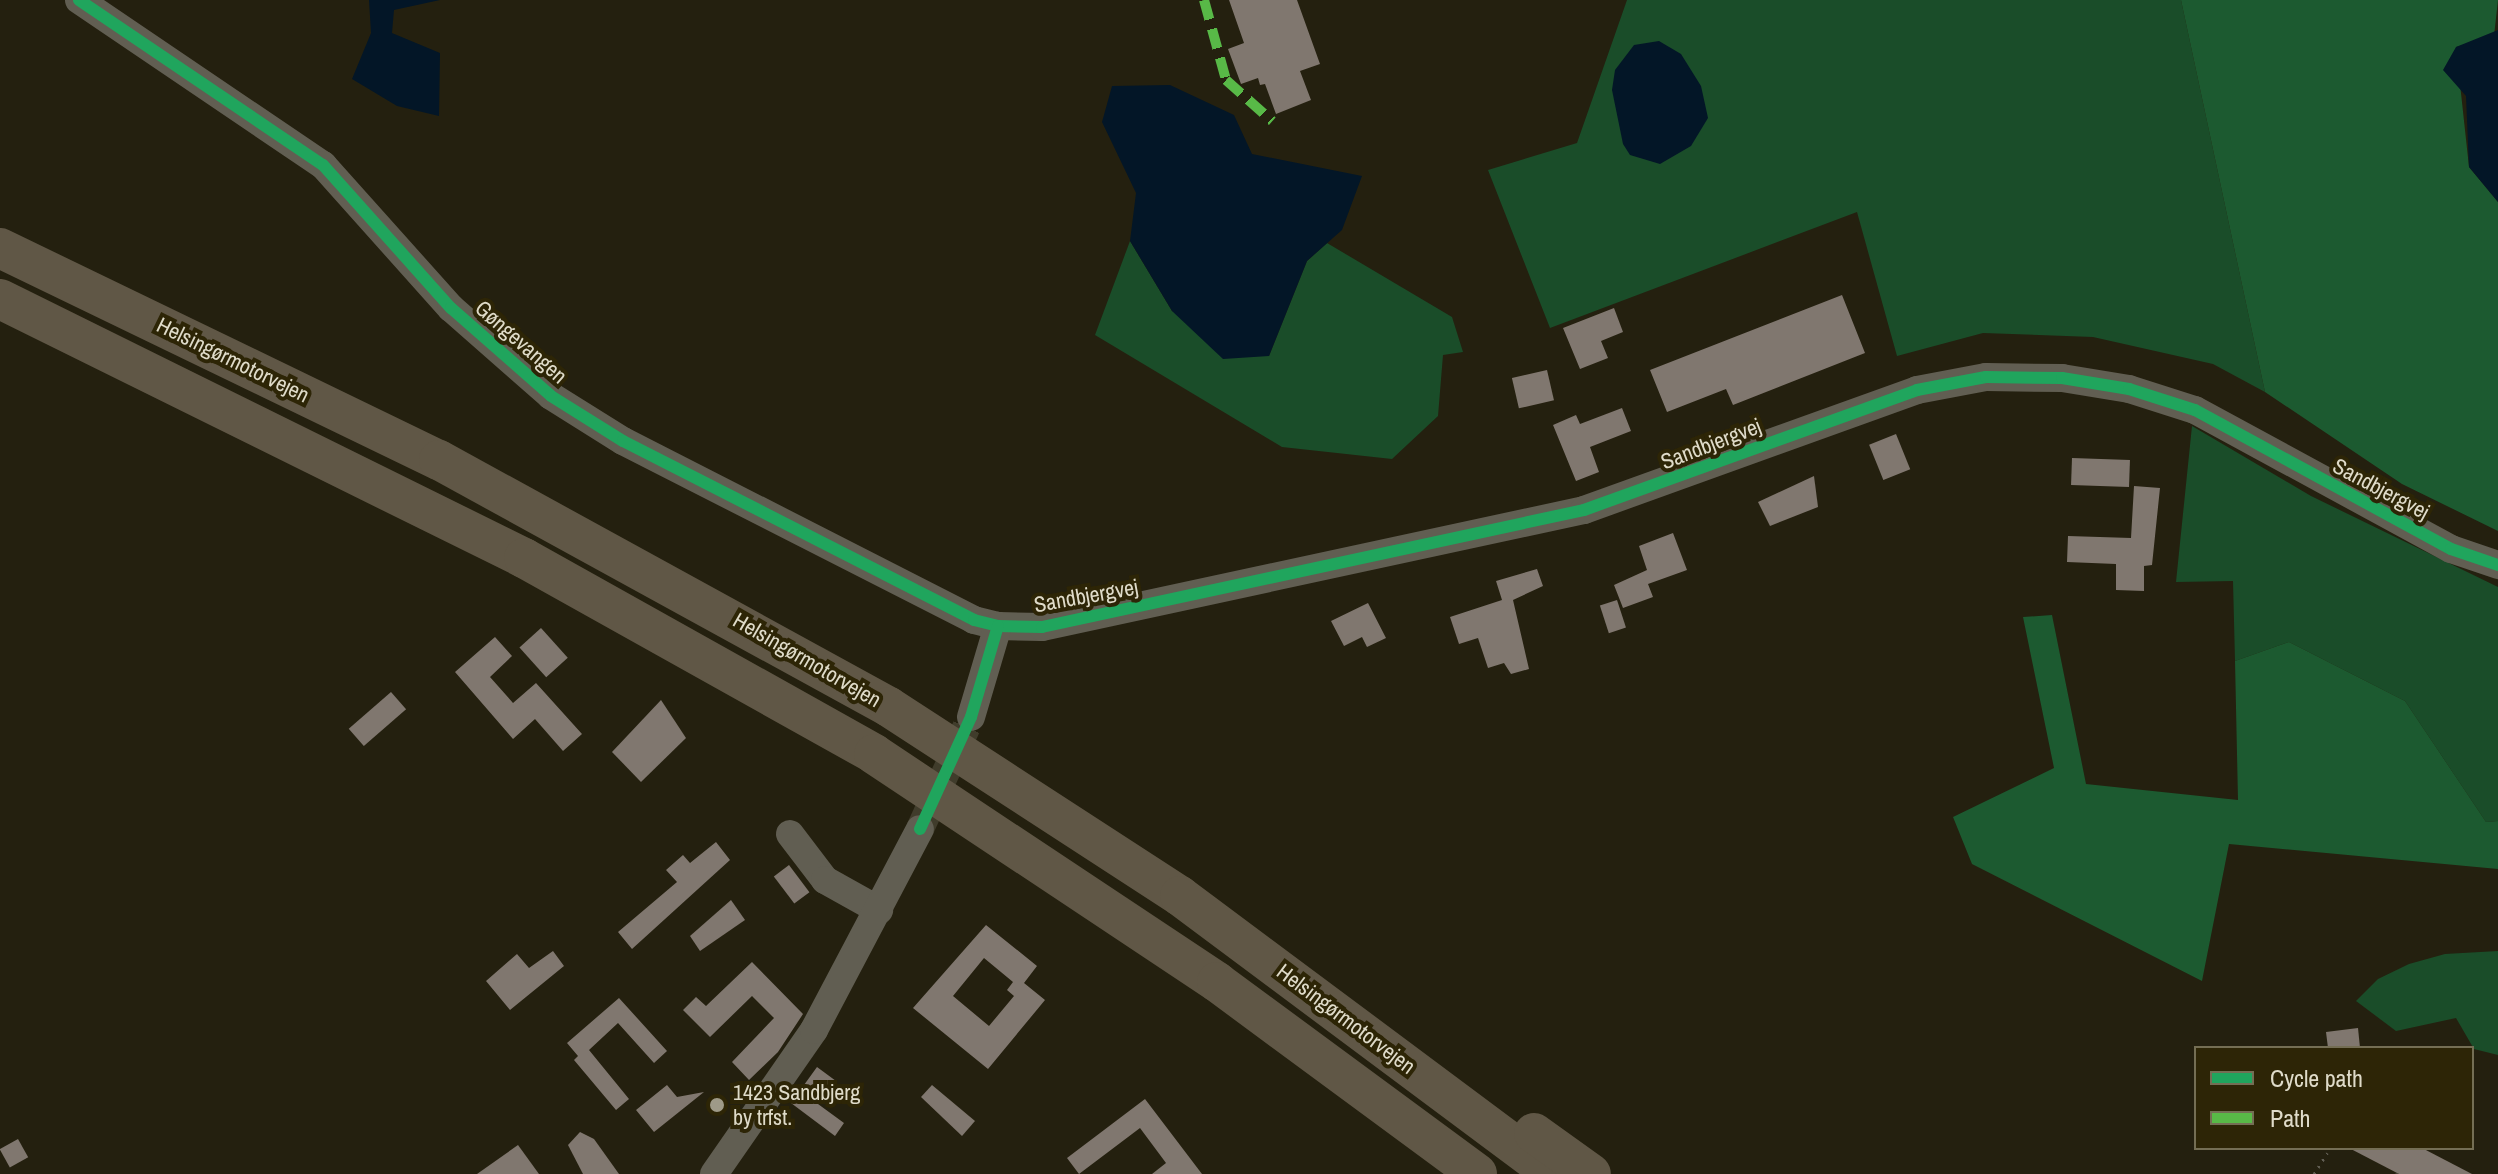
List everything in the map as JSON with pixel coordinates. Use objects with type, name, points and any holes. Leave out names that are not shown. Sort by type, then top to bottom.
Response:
[{"type":"highway","name":"Helsingørmotorvejen","points":[[0,248],[439,460],[889,707],[1180,896],[1553,1174]]},
{"type":"highway","name":"Helsingørmotorvejen","points":[[0,299],[524,558],[874,754],[1217,982],[1477,1174]]},
{"type":"highway","points":[[1381,1046],[1533,1132],[1591,1174]]},
{"type":"street","name":"Gøngevangen","points":[[79,0],[323,165],[451,308],[551,396],[623,441],[974,620],[998,626]]},
{"type":"street","name":"Sandbjergvej","points":[[998,626],[1042,627],[1584,510],[1917,390],[1986,377],[2062,378],[2129,389],[2195,410],[2451,549],[2498,565]]},
{"type":"street","points":[[971,717],[998,626]]},
{"type":"street","points":[[714,1174],[814,1030],[920,829]]},
{"type":"street","points":[[790,834],[825,880],[879,910]]},
{"type":"path","points":[[2314,1174],[2327,1153]]},
{"type":"green space","points":[[1627,0],[2181,0],[2265,392],[2213,364],[2093,337],[1983,333],[1897,356],[1857,212],[1550,328],[1488,170],[1577,143]]},
{"type":"green space","points":[[2181,0],[2498,0],[2494,36],[2456,47],[2469,167],[2498,202],[2498,531],[2402,484],[2265,392]]},
{"type":"green space","points":[[1130,241],[1172,311],[1269,356],[1307,261],[1327,243],[1452,317],[1463,352],[1443,355],[1438,416],[1392,459],[1282,447],[1095,335]]},
{"type":"green space","points":[[2192,426],[2311,496],[2498,587],[2498,821],[2486,822],[2405,701],[2289,642],[2235,661],[2233,581],[2176,582]]},
{"type":"green space","points":[[2052,615],[2086,784],[2238,800],[2235,661],[2289,642],[2405,701],[2486,822],[2498,821],[2498,869],[2229,844],[2202,981],[1972,864],[1953,817],[2054,768],[2023,617]]},
{"type":"green space","points":[[2498,951],[2498,1055],[2474,1049],[2456,1018],[2396,1031],[2356,1001],[2378,979],[2409,964],[2445,954]]},
{"type":"water","points":[[369,0],[440,0],[394,10],[392,33],[440,53],[439,116],[397,106],[352,79],[371,33]]},
{"type":"water","points":[[2498,30],[2498,202],[2469,167],[2466,96],[2443,70],[2456,47]]},
{"type":"water","points":[[1659,41],[1681,54],[1701,86],[1708,118],[1691,146],[1660,164],[1630,155],[1623,144],[1612,90],[1615,70],[1634,45]]},
{"type":"water","points":[[1170,85],[1234,115],[1252,154],[1362,176],[1342,230],[1307,261],[1269,356],[1223,359],[1172,311],[1130,241],[1136,193],[1102,122],[1112,86]]},
{"type":"building","points":[[1229,0],[1297,0],[1320,64],[1300,71],[1311,100],[1276,114],[1265,84],[1260,85],[1258,78],[1241,84],[1228,49],[1244,43]]},
{"type":"building","points":[[1842,295],[1865,353],[1733,405],[1726,389],[1667,412],[1650,370]]},
{"type":"building","points":[[1614,308],[1623,332],[1601,341],[1608,358],[1580,369],[1563,328]]},
{"type":"building","points":[[1547,370],[1554,400],[1519,408],[1512,378]]},
{"type":"building","points":[[1622,408],[1631,431],[1590,447],[1599,472],[1576,481],[1553,425],[1576,415],[1580,424]]},
{"type":"building","points":[[1896,434],[1910,469],[1883,480],[1869,445]]},
{"type":"building","points":[[2072,458],[2130,460],[2129,487],[2071,485]]},
{"type":"building","points":[[1814,476],[1818,507],[1770,526],[1758,502]]},
{"type":"building","points":[[2134,486],[2160,488],[2152,565],[2144,566],[2144,591],[2116,590],[2116,564],[2067,562],[2068,536],[2131,538]]},
{"type":"building","points":[[1673,533],[1687,570],[1648,584],[1653,597],[1623,608],[1614,585],[1647,570],[1639,546]]},
{"type":"building","points":[[1537,569],[1543,586],[1513,600],[1529,669],[1511,674],[1504,663],[1488,668],[1478,638],[1459,644],[1450,617],[1502,600],[1496,581]]},
{"type":"building","points":[[1617,600],[1626,628],[1609,633],[1600,606]]},
{"type":"building","points":[[1368,603],[1386,638],[1367,647],[1362,637],[1344,646],[1331,621]]},
{"type":"building","points":[[541,628],[568,658],[546,677],[519,647]]},
{"type":"building","points":[[495,637],[512,656],[490,677],[513,703],[536,683],[582,734],[563,751],[535,719],[513,739],[455,672]]},
{"type":"building","points":[[391,692],[406,709],[364,746],[349,729]]},
{"type":"building","points":[[661,700],[686,738],[641,782],[612,752]]},
{"type":"building","points":[[716,842],[730,860],[632,949],[618,932],[677,882],[666,870],[683,855],[690,863]]},
{"type":"building","points":[[789,865],[809,892],[794,904],[774,876]]},
{"type":"building","points":[[731,900],[745,920],[700,951],[690,936]]},
{"type":"building","points":[[986,925],[1037,966],[1024,983],[1045,1000],[988,1069],[913,1008]],"holes":[[[984,958],[1013,982],[1007,990],[1014,996],[989,1026],[953,996]]]},
{"type":"building","points":[[553,951],[564,966],[510,1010],[486,981],[517,954],[529,968]]},
{"type":"building","points":[[752,962],[803,1014],[778,1052],[749,1080],[732,1062],[774,1018],[752,996],[710,1037],[683,1010],[696,997],[706,1006]]},
{"type":"building","points":[[619,998],[667,1051],[654,1063],[618,1023],[589,1050],[629,1099],[616,1110],[574,1060],[578,1056],[567,1043]]},
{"type":"building","points":[[2358,1028],[2360,1046],[2328,1046],[2326,1032]]},
{"type":"building","points":[[817,1067],[836,1081],[818,1104],[844,1123],[835,1136],[791,1103]]},
{"type":"building","points":[[667,1085],[677,1097],[704,1092],[654,1132],[636,1110]]},
{"type":"building","points":[[932,1085],[975,1121],[962,1136],[921,1097]]},
{"type":"building","points":[[1145,1099],[1202,1174],[1152,1174],[1166,1163],[1140,1128],[1079,1174],[1067,1158]]},
{"type":"building","points":[[580,1132],[594,1139],[619,1174],[583,1174],[568,1145]]},
{"type":"building","points":[[18,1139],[28,1157],[10,1168],[0,1149]]},
{"type":"building","points":[[518,1145],[539,1174],[477,1174]]},
{"type":"building","points":[[2353,1150],[2426,1150],[2472,1174],[2399,1174]]},
{"type":"tunnel","points":[[920,829],[971,717]]},
{"type":"marked path","points":[[1204,0],[1226,80],[1272,121]]},
{"type":"cycle path","points":[[79,0],[323,165],[451,308],[551,396],[623,441],[974,620],[998,626],[1042,627],[1584,510],[1917,390],[1986,377],[2062,378],[2129,389],[2195,410],[2451,549],[2498,565]]},
{"type":"cycle path","points":[[920,829],[971,717],[998,626]]},
{"type":"place","name":"1423 Sandbjerg by trfst.","points":[[717,1105]]}]
